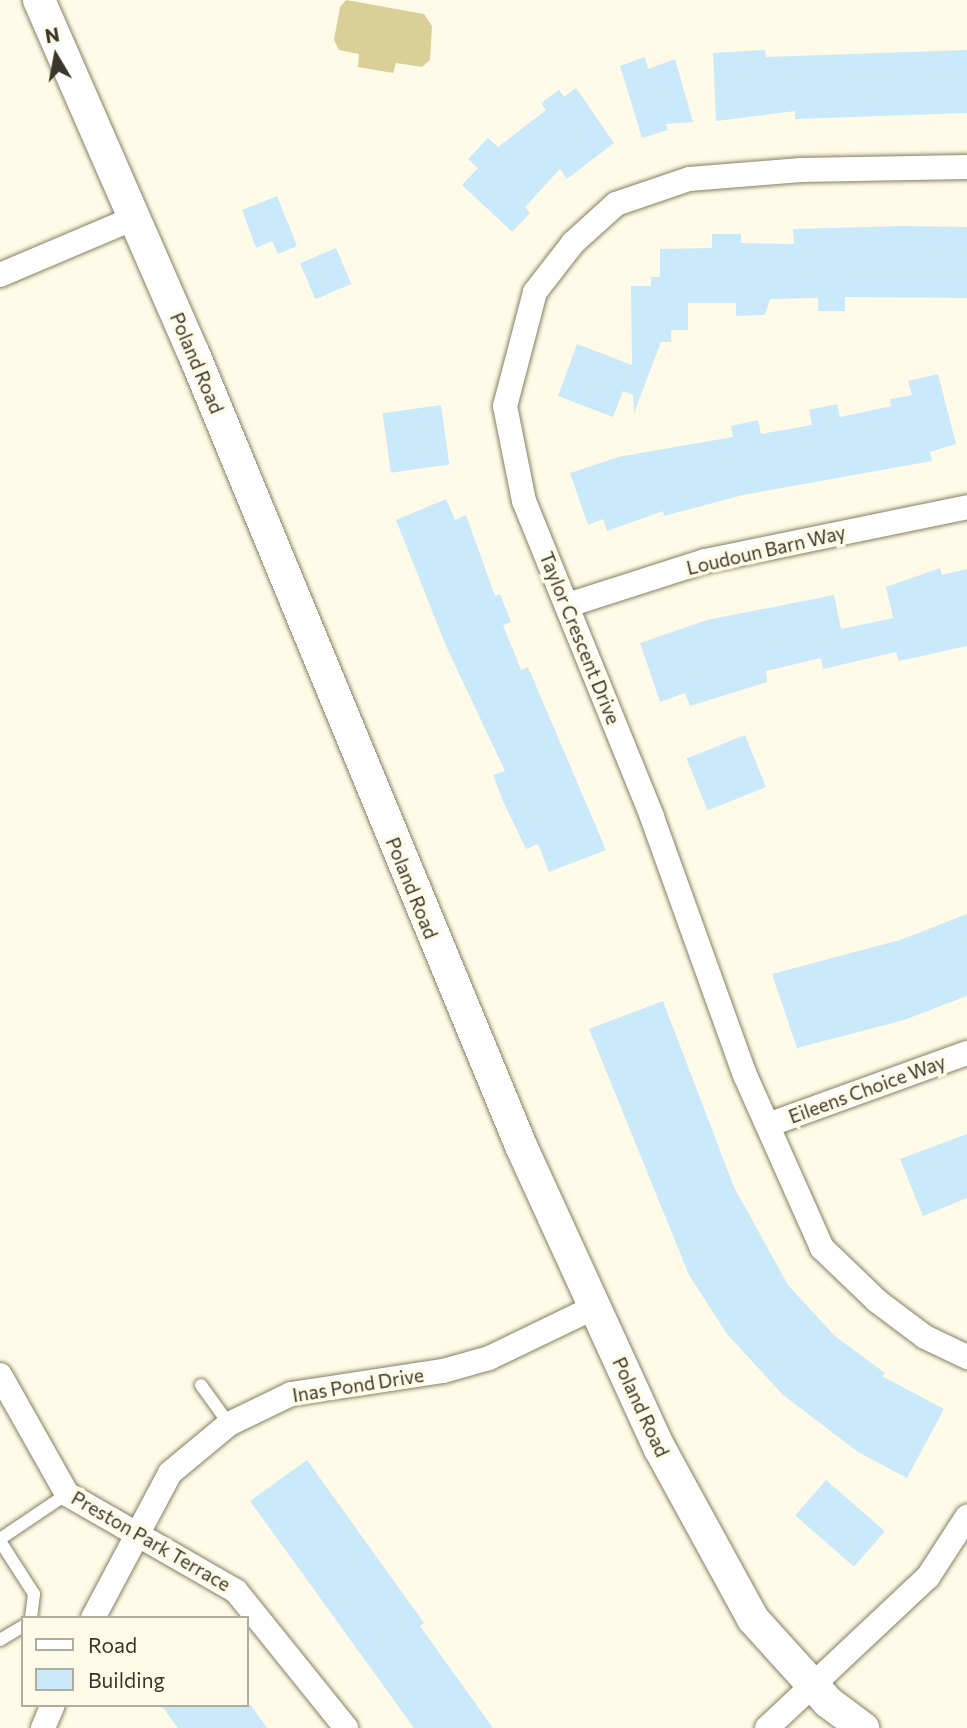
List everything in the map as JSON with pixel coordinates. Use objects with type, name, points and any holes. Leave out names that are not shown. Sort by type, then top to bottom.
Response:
[{"type":"street","name":"Poland Road","points":[[39,0],[134,218],[520,1146],[709,1547],[753,1619],[813,1687],[863,1728]]},
{"type":"street","name":"Taylor Crescent Drive","points":[[967,167],[801,170],[690,179],[616,204],[573,243],[535,292],[505,406],[524,501],[568,605],[768,1125],[822,1248],[887,1309],[925,1337],[967,1357]]},
{"type":"street","points":[[0,275],[134,218]]},
{"type":"street","name":"Loudoun Barn Way","points":[[568,605],[705,561],[967,507]]},
{"type":"street","name":"Eileens Choice Way","points":[[768,1125],[967,1053]]},
{"type":"street","name":"Inas Pond Drive","points":[[94,1616],[135,1532],[170,1473],[229,1424],[291,1394],[443,1371],[489,1358],[595,1307]]},
{"type":"street","name":"Preston Park Terrace","points":[[0,1375],[67,1494],[243,1597],[346,1728]]},
{"type":"street","points":[[767,1728],[928,1577],[967,1517]]},
{"type":"street","points":[[43,1728],[52,1707]]},
{"type":"lane","points":[[201,1385],[229,1424]]},
{"type":"lane","points":[[30,1616],[34,1594],[0,1540],[67,1494]]},
{"type":"lane","points":[[0,1640],[21,1627]]},
{"type":"shaded area","points":[[346,0],[424,14],[432,26],[430,60],[422,67],[396,63],[393,73],[358,67],[359,54],[339,50],[334,40],[340,7]]},
{"type":"building","points":[[765,50],[766,57],[967,50],[967,113],[795,119],[795,111],[716,121],[713,53]]},
{"type":"building","points":[[645,57],[648,69],[675,59],[693,122],[666,124],[668,130],[642,138],[620,66]]},
{"type":"building","points":[[576,88],[614,143],[567,179],[560,169],[525,207],[530,213],[512,232],[462,185],[478,168],[468,159],[488,138],[498,147],[546,110],[541,103],[559,90],[564,97]]},
{"type":"building","points":[[277,196],[297,246],[278,254],[272,241],[256,248],[242,210]]},
{"type":"building","points":[[967,227],[967,298],[845,297],[845,311],[818,311],[818,298],[770,299],[765,315],[736,316],[736,303],[688,303],[688,330],[671,330],[671,342],[661,342],[634,413],[633,395],[623,391],[613,417],[558,396],[577,344],[632,365],[631,286],[651,286],[651,277],[660,277],[660,249],[712,248],[712,234],[741,234],[741,243],[794,244],[793,229]]},
{"type":"building","points":[[336,248],[351,284],[315,299],[300,263]]},
{"type":"building","points":[[938,374],[956,444],[930,452],[932,461],[743,495],[664,516],[663,511],[607,531],[603,519],[588,525],[570,473],[618,457],[733,437],[731,426],[758,420],[761,434],[812,425],[809,410],[837,404],[840,417],[891,406],[890,399],[912,395],[908,381]]},
{"type":"building","points":[[441,405],[449,464],[391,473],[383,413]]},
{"type":"building","points":[[446,499],[455,520],[466,515],[495,596],[500,594],[511,622],[503,625],[521,670],[528,667],[606,850],[549,872],[538,844],[526,849],[503,801],[493,775],[505,771],[446,646],[396,520]]},
{"type":"building","points":[[940,568],[942,575],[967,569],[967,646],[899,661],[896,652],[823,669],[821,658],[766,671],[767,682],[690,706],[685,693],[660,702],[640,643],[707,620],[834,595],[841,629],[893,618],[886,587]]},
{"type":"building","points":[[745,735],[766,787],[708,811],[687,759]]},
{"type":"building","points":[[967,914],[967,996],[904,1020],[797,1048],[772,974],[900,940]]},
{"type":"building","points":[[663,1001],[734,1187],[788,1285],[835,1336],[885,1373],[882,1376],[944,1409],[907,1478],[858,1452],[783,1395],[727,1334],[689,1275],[589,1029]]},
{"type":"building","points":[[967,1134],[967,1198],[923,1216],[900,1159]]},
{"type":"building","points":[[307,1460],[424,1623],[420,1626],[493,1728],[414,1728],[250,1501]]},
{"type":"building","points":[[826,1480],[885,1531],[854,1567],[795,1515]]},
{"type":"building","points":[[251,1705],[267,1728],[178,1728],[162,1707]]}]
